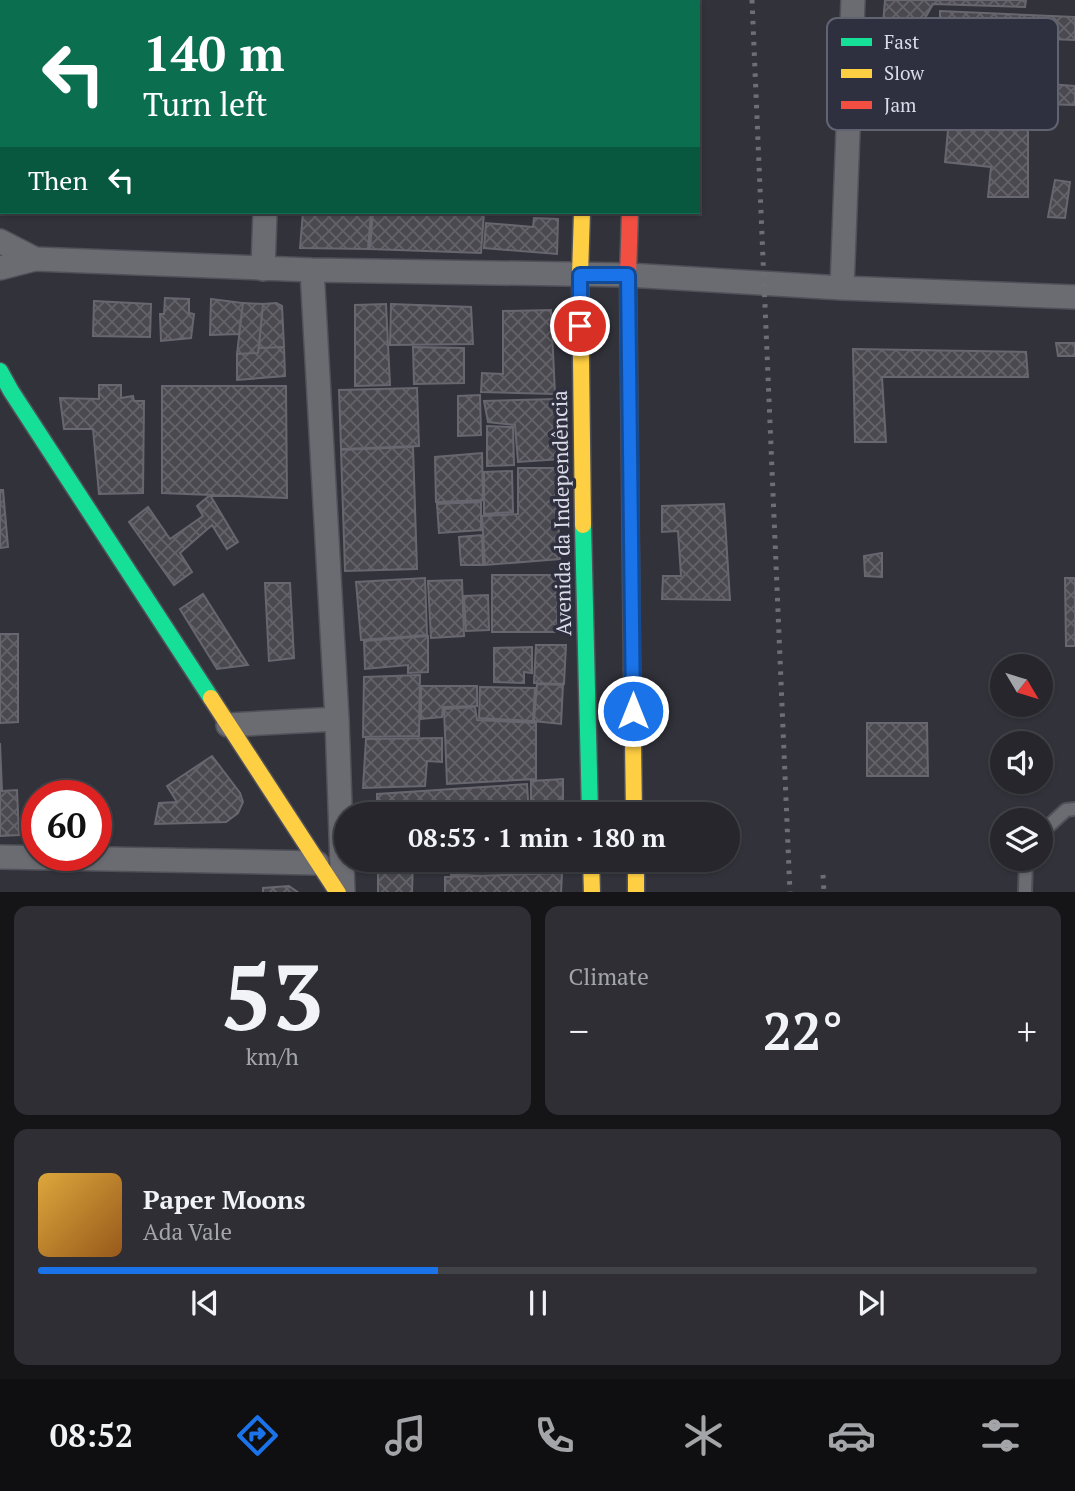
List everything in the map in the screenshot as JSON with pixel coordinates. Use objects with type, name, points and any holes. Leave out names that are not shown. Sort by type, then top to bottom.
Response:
[{"type":"main road","name":"Avenida da Independência","points":[[582,214],[580,275],[590,598],[590,802]]},
{"type":"main road","points":[[630,214],[625,556],[634,802]]},
{"type":"main road","points":[[0,371],[13,408],[228,725],[317,863],[340,892]]},
{"type":"main road","points":[[591,872],[592,892]]},
{"type":"main road","points":[[636,872],[636,892]]},
{"type":"street","points":[[852,18],[853,0]]},
{"type":"street","points":[[842,288],[848,130]]},
{"type":"street","points":[[263,269],[265,214]]},
{"type":"street","points":[[0,242],[35,260]]},
{"type":"street","points":[[0,268],[35,260],[263,269],[628,275],[842,288],[1075,297]]},
{"type":"street","points":[[312,270],[337,719],[340,892]]},
{"type":"street","points":[[228,725],[337,719]]},
{"type":"street","points":[[0,857],[317,863]]},
{"type":"lane","points":[[1053,822],[1066,810],[1075,809]]},
{"type":"lane","points":[[1025,892],[1026,871]]},
{"type":"building","points":[[885,0],[1026,0],[1025,7],[933,4],[925,18],[883,18]]},
{"type":"building","points":[[940,11],[1075,17],[1075,40],[1058,39],[1058,18],[940,18]]},
{"type":"building","points":[[1058,85],[1075,86],[1075,105],[1058,105]]},
{"type":"building","points":[[948,130],[1028,130],[1028,197],[988,197],[991,167],[945,162]]},
{"type":"building","points":[[1055,180],[1070,182],[1065,218],[1048,217]]},
{"type":"building","points":[[303,214],[371,214],[368,249],[300,248]]},
{"type":"building","points":[[373,214],[484,214],[481,253],[370,249]]},
{"type":"building","points":[[534,218],[558,219],[557,254],[484,248],[486,223],[533,227]]},
{"type":"building","points":[[165,298],[189,299],[189,313],[194,314],[191,338],[161,341],[160,314],[164,314]]},
{"type":"building","points":[[211,299],[243,303],[239,334],[210,335]]},
{"type":"building","points":[[94,301],[151,304],[150,337],[93,336]]},
{"type":"building","points":[[243,303],[263,304],[258,353],[237,354]]},
{"type":"building","points":[[276,303],[282,306],[284,347],[259,348],[263,304]]},
{"type":"building","points":[[386,304],[390,385],[355,386],[355,305]]},
{"type":"building","points":[[391,304],[471,307],[473,344],[390,345]]},
{"type":"building","points":[[551,310],[555,394],[481,392],[482,373],[503,374],[503,311]]},
{"type":"building","points":[[1056,343],[1075,343],[1075,356],[1058,356]]},
{"type":"building","points":[[284,347],[285,376],[237,380],[237,354],[258,353],[259,348]]},
{"type":"building","points":[[413,347],[464,348],[464,383],[414,384]]},
{"type":"building","points":[[853,349],[1026,352],[1028,377],[882,377],[886,442],[855,442]]},
{"type":"building","points":[[99,385],[121,385],[121,398],[133,396],[134,401],[144,401],[143,493],[99,494],[93,429],[64,429],[60,398],[99,399]]},
{"type":"building","points":[[162,386],[286,386],[287,498],[162,493]]},
{"type":"building","points":[[417,388],[419,446],[341,449],[339,390]]},
{"type":"building","points":[[480,395],[481,435],[458,436],[458,396]]},
{"type":"building","points":[[556,399],[561,459],[518,462],[515,425],[488,422],[484,401]]},
{"type":"building","points":[[487,426],[513,427],[514,465],[487,466]]},
{"type":"building","points":[[413,447],[417,569],[345,571],[341,450]]},
{"type":"building","points":[[482,453],[483,500],[436,502],[435,457]]},
{"type":"building","points":[[518,468],[556,468],[560,559],[485,565],[482,516],[518,514]]},
{"type":"building","points":[[512,471],[513,512],[484,514],[484,472]]},
{"type":"building","points":[[0,490],[3,490],[8,547],[0,548]]},
{"type":"building","points":[[210,495],[238,542],[227,549],[212,525],[180,553],[192,572],[174,585],[129,522],[148,507],[170,539],[203,516],[197,506]]},
{"type":"building","points":[[481,502],[481,530],[439,533],[437,504]]},
{"type":"building","points":[[724,504],[730,600],[662,599],[663,576],[681,576],[678,531],[662,532],[662,506]]},
{"type":"building","points":[[482,535],[483,565],[461,565],[459,537]]},
{"type":"building","points":[[882,553],[882,577],[865,576],[864,556]]},
{"type":"building","points":[[492,575],[558,575],[557,632],[492,632]]},
{"type":"building","points":[[425,578],[427,635],[361,640],[356,582]]},
{"type":"building","points":[[1065,578],[1075,578],[1075,646],[1066,646]]},
{"type":"building","points":[[462,580],[464,636],[431,638],[428,581]]},
{"type":"building","points":[[265,583],[290,583],[294,658],[269,661]]},
{"type":"building","points":[[203,594],[248,665],[217,669],[180,609]]},
{"type":"building","points":[[488,595],[489,630],[466,631],[464,596]]},
{"type":"building","points":[[0,634],[18,634],[18,722],[0,723]]},
{"type":"building","points":[[428,636],[428,672],[408,673],[408,665],[365,669],[364,641]]},
{"type":"building","points":[[536,645],[566,645],[564,684],[534,683]]},
{"type":"building","points":[[532,647],[532,673],[524,672],[524,683],[494,682],[494,648]]},
{"type":"building","points":[[420,675],[419,736],[363,737],[364,677]]},
{"type":"building","points":[[537,684],[563,685],[561,724],[534,721]]},
{"type":"building","points":[[421,686],[477,686],[477,706],[443,707],[442,717],[421,719]]},
{"type":"building","points":[[480,687],[535,688],[533,721],[479,718]]},
{"type":"building","points":[[475,707],[477,720],[536,723],[536,779],[447,784],[444,709]]},
{"type":"building","points":[[867,723],[927,723],[928,776],[867,776]]},
{"type":"building","points":[[442,738],[442,762],[427,761],[425,786],[363,788],[366,739]]},
{"type":"building","points":[[0,743],[2,791],[17,790],[19,835],[0,836]]},
{"type":"building","points":[[212,756],[240,793],[243,802],[238,813],[226,822],[155,824],[159,803],[177,802],[167,786]]},
{"type":"building","points":[[563,779],[563,802],[531,802],[531,781]]},
{"type":"building","points":[[527,784],[528,802],[377,802],[377,794]]},
{"type":"building","points":[[378,872],[413,872],[412,892],[378,892]]},
{"type":"building","points":[[451,872],[497,872],[451,875]]},
{"type":"building","points":[[562,873],[561,892],[445,892],[445,877]]},
{"type":"building","points":[[289,886],[298,892],[263,892],[263,888]]},
{"type":"railway","points":[[752,0],[790,892]]},
{"type":"railway","points":[[823,875],[824,892]]},
{"type":"traffic: fast","points":[[0,371],[211,698]]},
{"type":"traffic: fast","points":[[583,525],[590,802]]},
{"type":"traffic: slow","points":[[582,214],[580,275],[583,525]]},
{"type":"traffic: slow","points":[[632,669],[634,802]]},
{"type":"traffic: slow","points":[[211,698],[337,892]]},
{"type":"traffic: slow","points":[[591,872],[592,892]]},
{"type":"traffic: slow","points":[[636,872],[636,892]]},
{"type":"traffic: jam","points":[[630,214],[628,275],[632,669]]},
{"type":"route","points":[[580,326],[580,275],[628,275],[633,711]]}]
